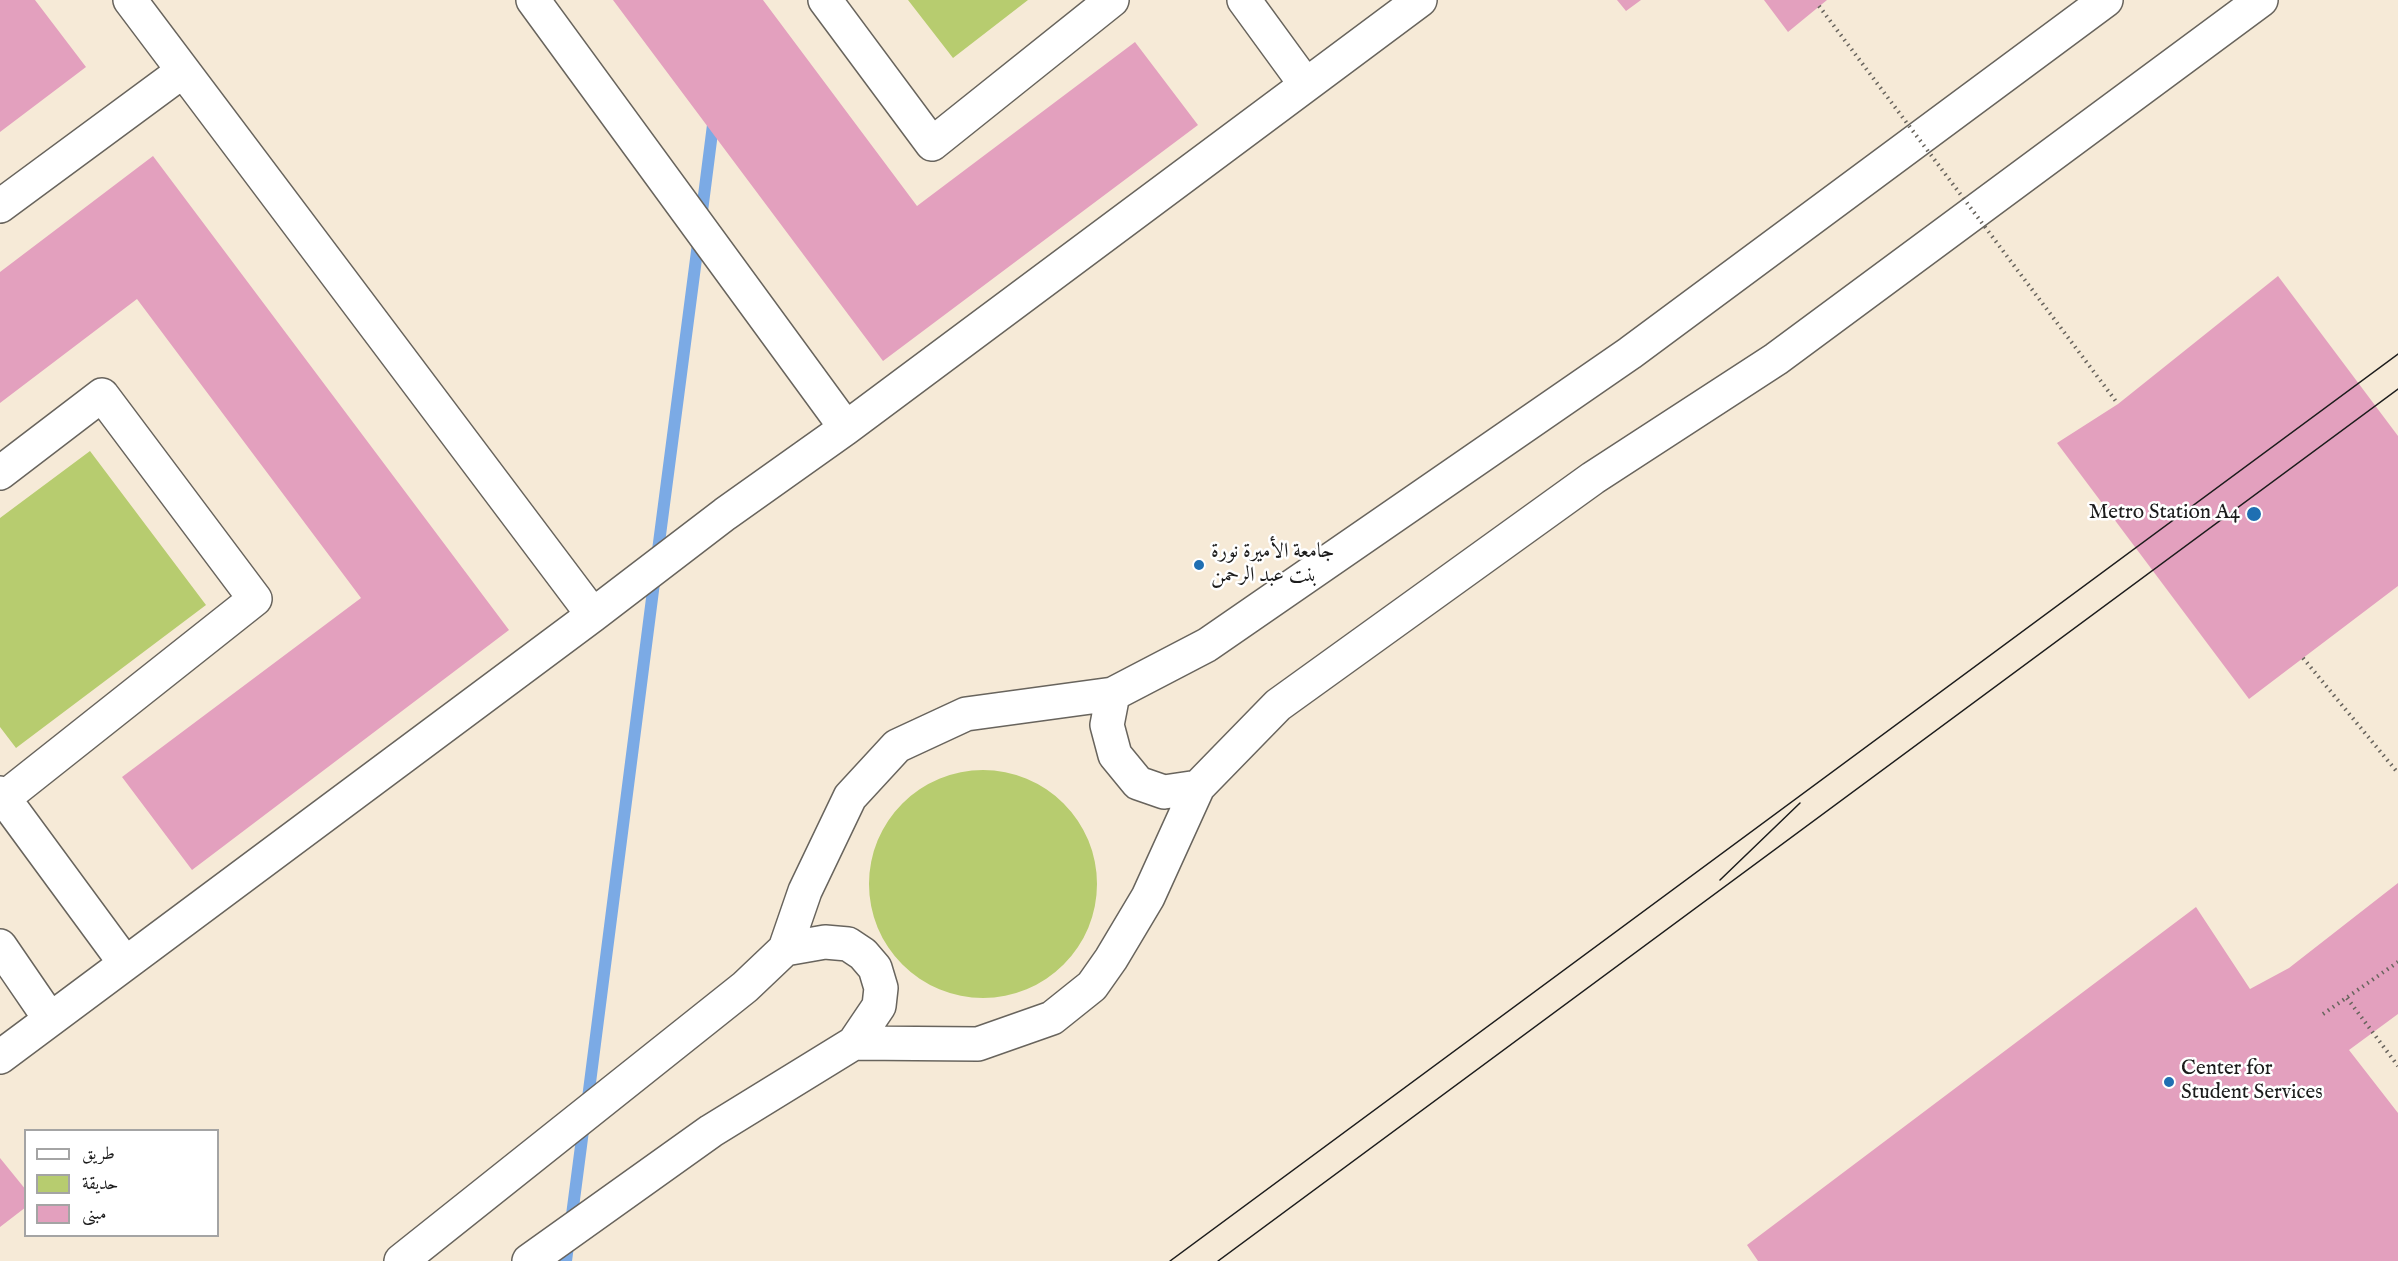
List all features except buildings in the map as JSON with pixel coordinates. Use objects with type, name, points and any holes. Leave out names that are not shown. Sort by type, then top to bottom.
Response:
[{"type":"street","points":[[130,0],[593,615]]},
{"type":"street","points":[[533,0],[846,428]]},
{"type":"street","points":[[825,0],[932,144],[1112,0]]},
{"type":"street","points":[[1244,0],[1306,85]]},
{"type":"street","points":[[0,1057],[725,514],[846,428],[1420,0]]},
{"type":"street","points":[[401,1261],[745,987],[786,949],[806,891],[850,797],[897,746],[966,714],[1113,694],[1207,645],[1630,353],[2106,0]]},
{"type":"street","points":[[854,1043],[978,1044],[1052,1018],[1092,986],[1111,959],[1148,897],[1198,787],[1278,705],[1593,478],[1776,359],[2261,0]]},
{"type":"street","points":[[0,206],[183,71]]},
{"type":"street","points":[[0,473],[102,395],[255,599],[2,796],[125,963]]},
{"type":"street","points":[[1113,694],[1107,725],[1115,755],[1138,783],[1164,792],[1198,787]]},
{"type":"street","points":[[529,1261],[711,1131],[854,1043],[879,1006],[881,988],[875,968],[862,954],[848,944],[825,942],[786,949]]},
{"type":"street","points":[[0,946],[50,1019]]},
{"type":"path","points":[[1819,6],[2118,404]]},
{"type":"path","points":[[2303,658],[2398,773]]},
{"type":"path","points":[[2323,1014],[2398,962]]},
{"type":"path","points":[[2347,998],[2398,1066]]},
{"type":"green space","points":[[908,0],[1028,0],[953,58]]},
{"type":"green space","points":[[90,451],[206,605],[16,748],[0,727],[0,518]]},
{"type":"green space","points":[[972,770],[994,770],[1027,778],[1047,789],[1064,803],[1078,820],[1089,840],[1097,873],[1095,906],[1089,928],[1078,948],[1064,965],[1047,979],[1027,990],[994,998],[972,998],[939,990],[929,985],[910,972],[895,957],[877,928],[869,895],[869,873],[877,840],[882,830],[895,811],[910,796],[939,778]]},
{"type":"waterway","points":[[701,219],[714,117]]},
{"type":"waterway","points":[[657,558],[699,236]]},
{"type":"waterway","points":[[587,1106],[655,575]]},
{"type":"waterway","points":[[566,1261],[584,1123]]},
{"type":"tram line","points":[[1170,1261],[2398,354]]},
{"type":"tram line","points":[[1218,1261],[2398,389]]},
{"type":"tram line","points":[[1720,880],[1800,803]]},
{"type":"place","name":"Metro Station A4","points":[[2254,514]]},
{"type":"place","name":"جامعة الأميرة نورة بنت عبد الرحمن","points":[[1199,565]]},
{"type":"place","name":"Center for Student Services","points":[[2169,1082]]}]
